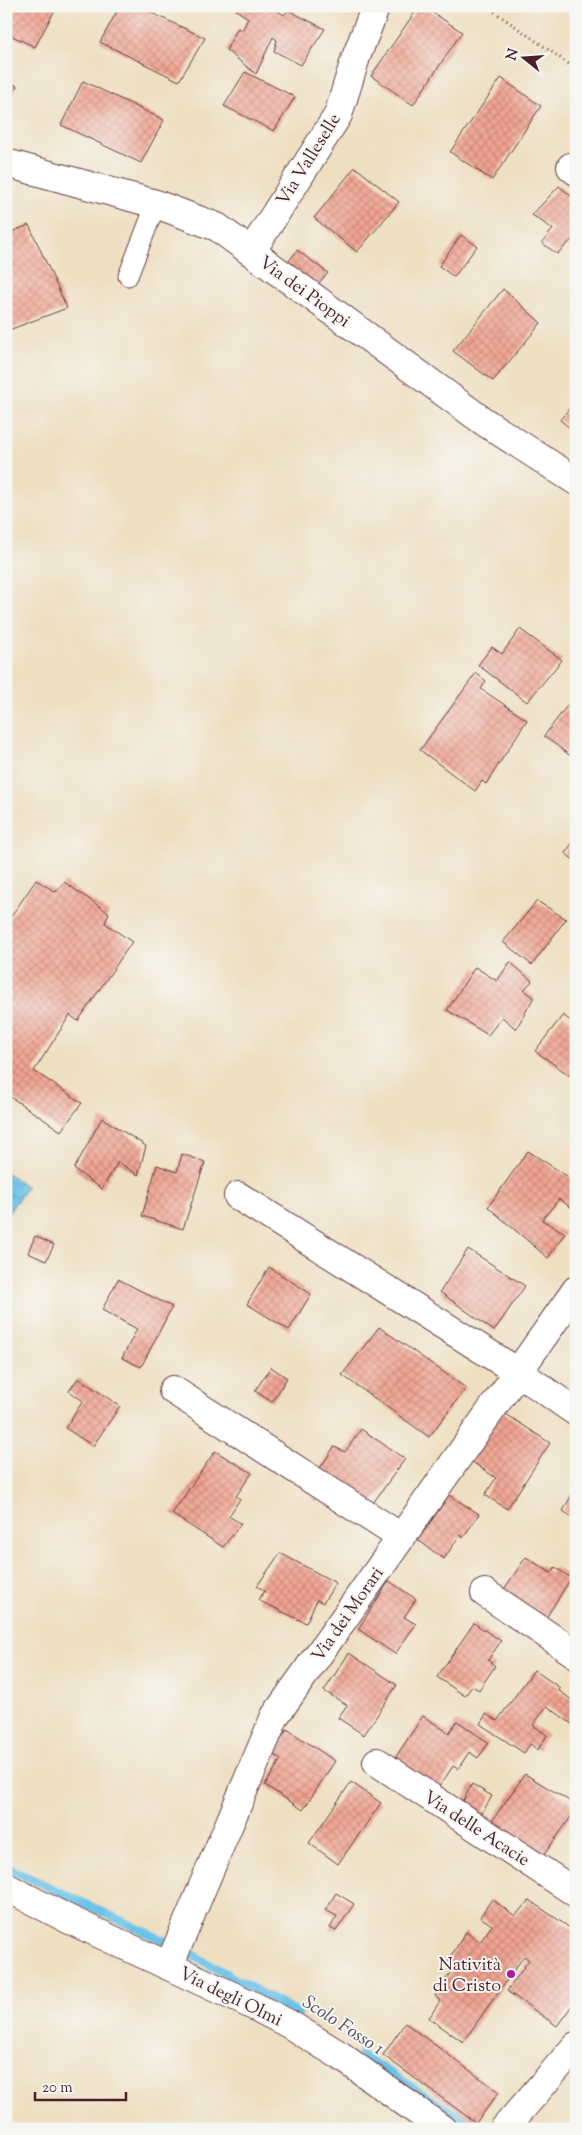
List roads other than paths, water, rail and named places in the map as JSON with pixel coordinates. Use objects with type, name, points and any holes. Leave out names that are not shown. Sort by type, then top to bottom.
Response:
[{"type":"street","name":"Via Valleselle","points":[[251,252],[338,115],[356,57],[376,6]]},
{"type":"street","name":"Via dei Pioppi","points":[[6,163],[156,204],[217,227],[484,421],[576,481]]},
{"type":"street","points":[[238,1196],[518,1372],[576,1412]]},
{"type":"street","name":"Via dei Morari","points":[[169,1966],[275,1716],[576,1290]]},
{"type":"street","points":[[173,1390],[401,1537]]},
{"type":"street","points":[[485,1593],[576,1654]]},
{"type":"street","name":"Via delle Acacie","points":[[377,1762],[576,1893]]},
{"type":"street","name":"Via degli Olmi","points":[[6,1887],[68,1919],[289,2024],[341,2056],[442,2129]]},
{"type":"street","points":[[504,2129],[576,2046]]},
{"type":"lane","points":[[128,276],[156,204]]},
{"type":"water","points":[[6,1172],[27,1187],[6,1216]]},
{"type":"waterway","name":"Scolo Fosso 1","points":[[6,1867],[169,1943]]},
{"type":"waterway","name":"Scolo Fosso 1","points":[[189,1953],[298,2014]]},
{"type":"waterway","name":"Scolo Fosso 1","points":[[361,2055],[478,2129]]},
{"type":"place","name":"Natività di Cristo","points":[[511,1974]]}]
